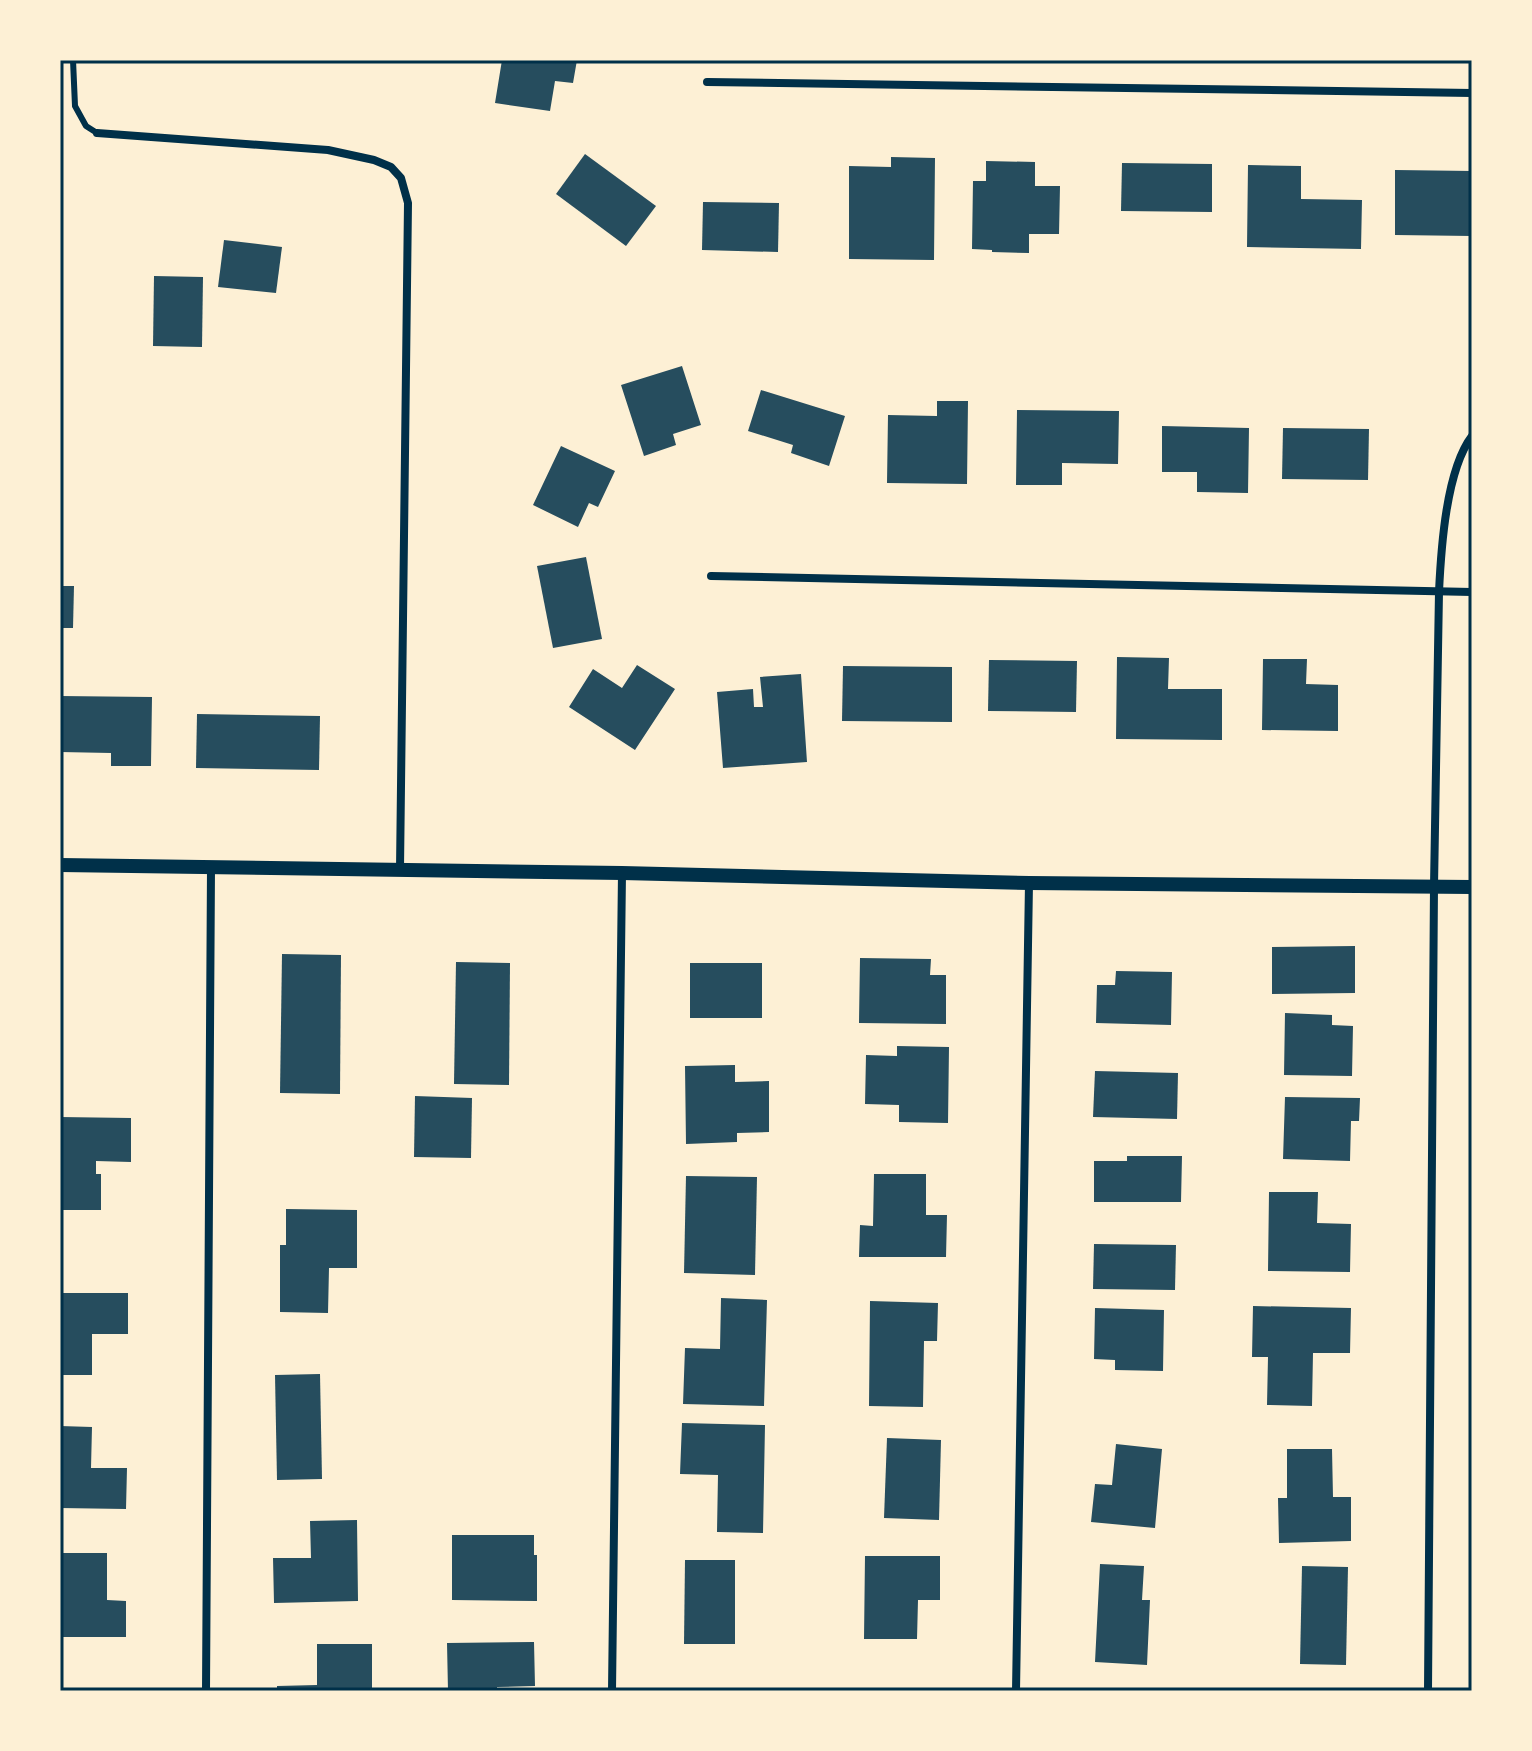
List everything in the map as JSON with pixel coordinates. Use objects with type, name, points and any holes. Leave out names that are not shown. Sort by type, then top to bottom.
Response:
[{"type":"street","points":[[707,82],[1472,93]]},
{"type":"street","points":[[97,133],[328,150],[374,160],[391,167],[401,178],[408,203],[400,869]]},
{"type":"street","points":[[1428,1691],[1439,592],[1441,547],[1454,476],[1472,436]]},
{"type":"street","points":[[711,576],[1472,592]]},
{"type":"street","points":[[60,865],[622,873],[1029,883],[1472,887]]},
{"type":"street","points":[[206,1691],[211,868]]},
{"type":"street","points":[[612,1691],[622,873]]},
{"type":"street","points":[[1016,1691],[1029,883]]},
{"type":"lane","points":[[73,60],[75,106],[86,126],[97,133]]},
{"type":"building","points":[[502,60],[577,60],[573,83],[555,81],[550,111],[495,103]]},
{"type":"building","points":[[585,154],[656,206],[626,246],[556,194]]},
{"type":"building","points":[[891,157],[935,158],[934,260],[849,259],[849,166],[891,167]]},
{"type":"building","points":[[986,161],[1035,162],[1035,186],[1060,186],[1059,234],[1029,234],[1029,253],[972,249],[973,181],[986,181]]},
{"type":"building","points":[[1122,163],[1212,164],[1212,212],[1121,211]]},
{"type":"building","points":[[1248,165],[1301,166],[1301,199],[1362,200],[1361,249],[1247,247]]},
{"type":"building","points":[[1395,170],[1472,171],[1472,236],[1395,235]]},
{"type":"building","points":[[703,202],[779,203],[778,252],[702,250]]},
{"type":"building","points":[[224,240],[282,247],[276,293],[218,287]]},
{"type":"building","points":[[154,276],[203,277],[202,347],[153,346]]},
{"type":"building","points":[[682,366],[701,425],[673,434],[676,445],[644,456],[621,385]]},
{"type":"building","points":[[761,390],[845,416],[829,466],[791,453],[793,445],[748,431]]},
{"type":"building","points":[[937,401],[968,401],[967,484],[887,483],[888,415],[937,416]]},
{"type":"building","points":[[1017,410],[1119,411],[1118,464],[1062,463],[1062,485],[1016,485]]},
{"type":"building","points":[[1162,426],[1249,428],[1248,493],[1197,492],[1197,472],[1162,472]]},
{"type":"building","points":[[1283,428],[1369,429],[1368,480],[1282,479]]},
{"type":"building","points":[[561,446],[615,471],[598,507],[589,503],[578,527],[533,505]]},
{"type":"building","points":[[586,557],[602,639],[553,648],[537,566]]},
{"type":"building","points":[[60,586],[74,586],[73,628],[60,628]]},
{"type":"building","points":[[1117,657],[1169,658],[1168,689],[1222,689],[1222,740],[1116,739]]},
{"type":"building","points":[[1263,659],[1307,659],[1306,684],[1338,685],[1338,731],[1262,730]]},
{"type":"building","points":[[989,660],[1077,661],[1076,712],[988,711]]},
{"type":"building","points":[[637,665],[675,689],[635,750],[569,707],[593,669],[622,688]]},
{"type":"building","points":[[843,666],[952,667],[952,722],[842,721]]},
{"type":"building","points":[[801,674],[807,762],[723,768],[717,692],[753,689],[754,707],[763,707],[760,677]]},
{"type":"building","points":[[60,696],[152,697],[151,766],[111,766],[111,753],[60,752]]},
{"type":"building","points":[[197,714],[320,716],[319,770],[196,768]]},
{"type":"building","points":[[1355,946],[1355,993],[1272,994],[1272,947]]},
{"type":"building","points":[[282,954],[341,955],[340,1094],[280,1093]]},
{"type":"building","points":[[860,958],[931,959],[930,975],[946,975],[946,1024],[859,1023]]},
{"type":"building","points":[[456,962],[510,963],[509,1085],[454,1084]]},
{"type":"building","points":[[690,963],[762,963],[762,1018],[690,1018]]},
{"type":"building","points":[[1116,971],[1172,972],[1171,1025],[1096,1023],[1097,985],[1115,985]]},
{"type":"building","points":[[1285,1013],[1332,1015],[1332,1025],[1353,1026],[1352,1076],[1284,1075]]},
{"type":"building","points":[[897,1046],[949,1047],[948,1123],[899,1122],[899,1105],[865,1104],[866,1055],[897,1056]]},
{"type":"building","points":[[735,1065],[735,1082],[769,1081],[769,1132],[737,1133],[737,1142],[686,1144],[685,1066]]},
{"type":"building","points":[[1095,1071],[1178,1073],[1177,1119],[1093,1117]]},
{"type":"building","points":[[415,1096],[472,1098],[471,1158],[414,1157]]},
{"type":"building","points":[[1285,1097],[1360,1098],[1359,1121],[1351,1121],[1350,1161],[1283,1159]]},
{"type":"building","points":[[60,1117],[131,1118],[131,1162],[96,1161],[96,1174],[101,1174],[101,1210],[60,1210]]},
{"type":"building","points":[[1127,1156],[1182,1156],[1181,1202],[1094,1202],[1094,1161],[1127,1161]]},
{"type":"building","points":[[874,1174],[926,1174],[926,1215],[947,1215],[946,1257],[859,1257],[860,1225],[873,1226]]},
{"type":"building","points":[[686,1176],[757,1177],[755,1275],[684,1273]]},
{"type":"building","points":[[1269,1192],[1318,1192],[1317,1223],[1351,1224],[1350,1272],[1268,1271]]},
{"type":"building","points":[[286,1209],[357,1210],[357,1268],[329,1268],[328,1313],[280,1312],[280,1245],[286,1245]]},
{"type":"building","points":[[1094,1244],[1176,1245],[1175,1290],[1093,1289]]},
{"type":"building","points":[[60,1293],[128,1293],[128,1334],[92,1334],[92,1375],[60,1375]]},
{"type":"building","points":[[721,1298],[767,1300],[764,1406],[683,1404],[685,1348],[720,1349]]},
{"type":"building","points":[[870,1301],[938,1303],[937,1341],[924,1341],[923,1407],[869,1406]]},
{"type":"building","points":[[1253,1306],[1351,1308],[1350,1353],[1313,1353],[1312,1406],[1267,1405],[1268,1357],[1252,1357]]},
{"type":"building","points":[[1095,1308],[1164,1310],[1163,1371],[1115,1370],[1115,1360],[1094,1359]]},
{"type":"building","points":[[320,1374],[322,1479],[277,1480],[275,1375]]},
{"type":"building","points":[[682,1423],[765,1425],[763,1533],[717,1532],[718,1475],[680,1474]]},
{"type":"building","points":[[60,1426],[92,1427],[91,1468],[127,1468],[126,1509],[60,1508]]},
{"type":"building","points":[[887,1438],[941,1440],[939,1520],[884,1518]]},
{"type":"building","points":[[1116,1444],[1162,1449],[1155,1528],[1091,1522],[1095,1484],[1112,1485]]},
{"type":"building","points":[[1287,1449],[1332,1449],[1333,1497],[1351,1497],[1351,1541],[1279,1543],[1278,1498],[1287,1498]]},
{"type":"building","points":[[357,1520],[358,1601],[274,1603],[273,1558],[311,1558],[310,1521]]},
{"type":"building","points":[[452,1535],[534,1535],[537,1601],[452,1600]]},
{"type":"building","points":[[62,1553],[107,1553],[107,1600],[126,1601],[126,1637],[60,1637]]},
{"type":"building","points":[[865,1556],[940,1556],[940,1600],[918,1600],[917,1639],[864,1639]]},
{"type":"building","points":[[685,1560],[735,1560],[735,1644],[684,1644]]},
{"type":"building","points":[[1100,1564],[1144,1566],[1142,1600],[1150,1600],[1147,1665],[1095,1662]]},
{"type":"building","points":[[1302,1566],[1348,1567],[1346,1665],[1300,1664]]},
{"type":"building","points":[[534,1642],[535,1686],[497,1687],[497,1691],[448,1691],[447,1643]]},
{"type":"building","points":[[317,1644],[372,1644],[372,1691],[277,1691],[277,1686],[317,1685]]}]
